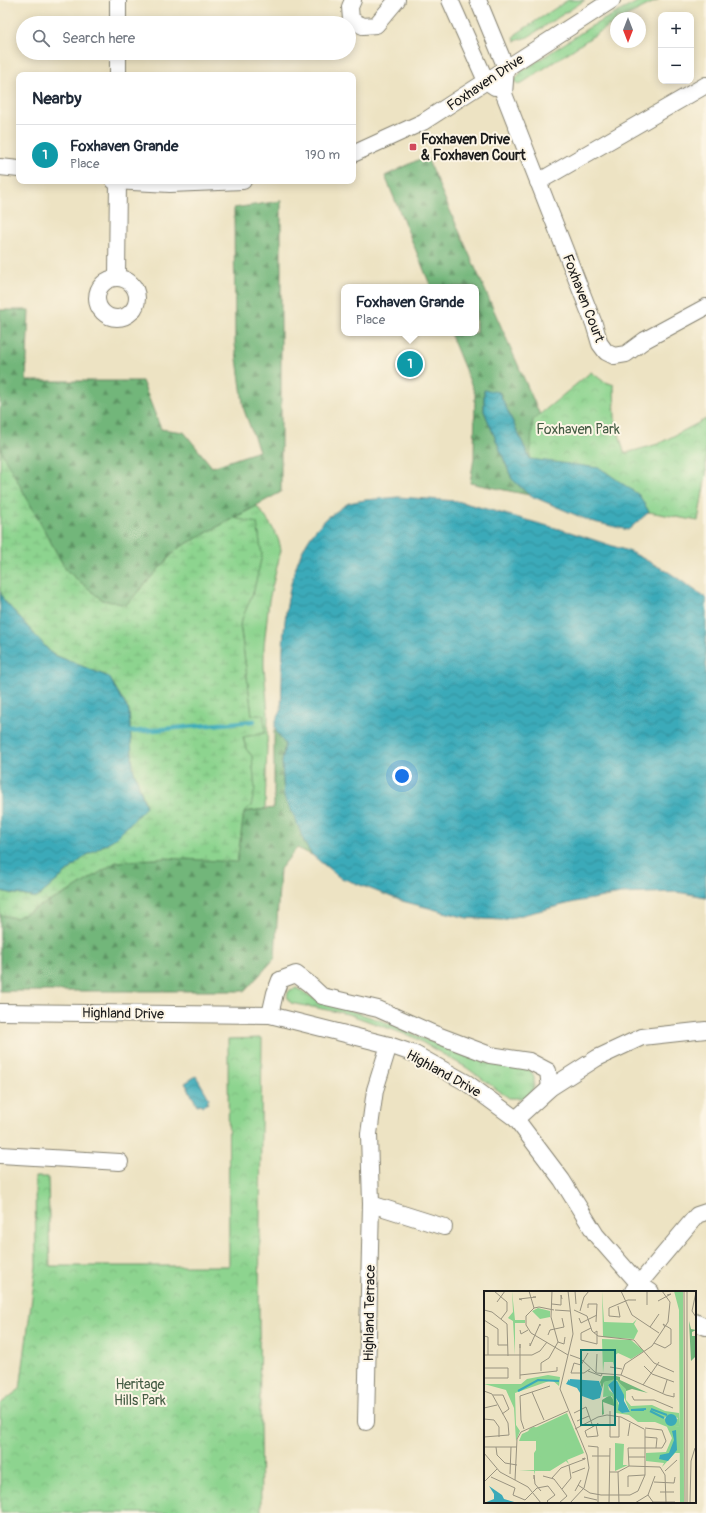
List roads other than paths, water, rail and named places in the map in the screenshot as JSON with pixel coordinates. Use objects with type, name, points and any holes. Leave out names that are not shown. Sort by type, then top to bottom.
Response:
[{"type":"street","points":[[118,0],[118,16]]},
{"type":"street","points":[[351,16],[350,7],[353,0]]},
{"type":"street","points":[[356,22],[363,26],[376,26],[397,0]]},
{"type":"street","points":[[450,0],[486,81],[504,94]]},
{"type":"street","points":[[478,0],[506,68],[504,94]]},
{"type":"street","name":"Foxhaven Drive","points":[[356,153],[424,122],[612,0]]},
{"type":"street","points":[[118,60],[118,72]]},
{"type":"street","points":[[538,182],[706,85]]},
{"type":"street","name":"Foxhaven Court","points":[[504,94],[594,324],[600,344],[606,352],[614,356],[626,354],[645,340],[706,307]]},
{"type":"street","points":[[0,167],[16,169]]},
{"type":"street","points":[[117,277],[118,184]]},
{"type":"street","name":"Highland Drive","points":[[270,1015],[275,993],[280,980],[296,974],[322,996],[378,1009],[432,1033],[490,1055],[529,1061],[548,1071],[550,1088]]},
{"type":"street","name":"Highland Drive","points":[[0,1012],[270,1015],[389,1045],[415,1054],[467,1083],[516,1119],[562,1180],[596,1235],[641,1289]]},
{"type":"street","points":[[516,1119],[550,1088],[597,1058],[642,1037],[706,1030]]},
{"type":"street","name":"Highland Terrace","points":[[366,1422],[371,1204],[369,1134],[375,1090],[389,1045]]},
{"type":"street","points":[[0,1154],[120,1162]]},
{"type":"street","points":[[371,1204],[444,1227]]},
{"type":"street","points":[[641,1289],[697,1216],[706,1212]]},
{"type":"street","points":[[696,1322],[706,1327]]},
{"type":"water","points":[[484,390],[499,392],[530,459],[600,468],[639,495],[649,512],[628,530],[590,521],[529,495],[512,479],[484,411]]},
{"type":"water","points":[[398,497],[457,501],[570,532],[631,552],[670,573],[706,598],[706,897],[677,892],[621,894],[575,902],[502,920],[467,918],[402,901],[339,877],[312,855],[305,844],[295,818],[284,797],[282,762],[285,744],[275,728],[276,721],[281,711],[284,632],[287,603],[293,576],[302,551],[315,530],[334,513],[349,503]]},
{"type":"water","points":[[0,591],[3,599],[52,654],[109,677],[129,711],[133,768],[146,807],[117,837],[84,857],[37,898],[0,891]]},
{"type":"water","points":[[196,1076],[209,1098],[207,1101],[208,1103],[202,1106],[201,1104],[197,1105],[185,1083]]},
{"type":"waterway","points":[[130,732],[254,721]]},
{"type":"place","name":"Foxhaven Drive & Foxhaven Court","points":[[413,147]]},
{"type":"place","name":"Foxhaven Grande","points":[[410,364]]},
{"type":"park label","name":"Foxhaven Park","points":[[578,429]]},
{"type":"park label","name":"Heritage Hills Park","points":[[140,1392]]}]
